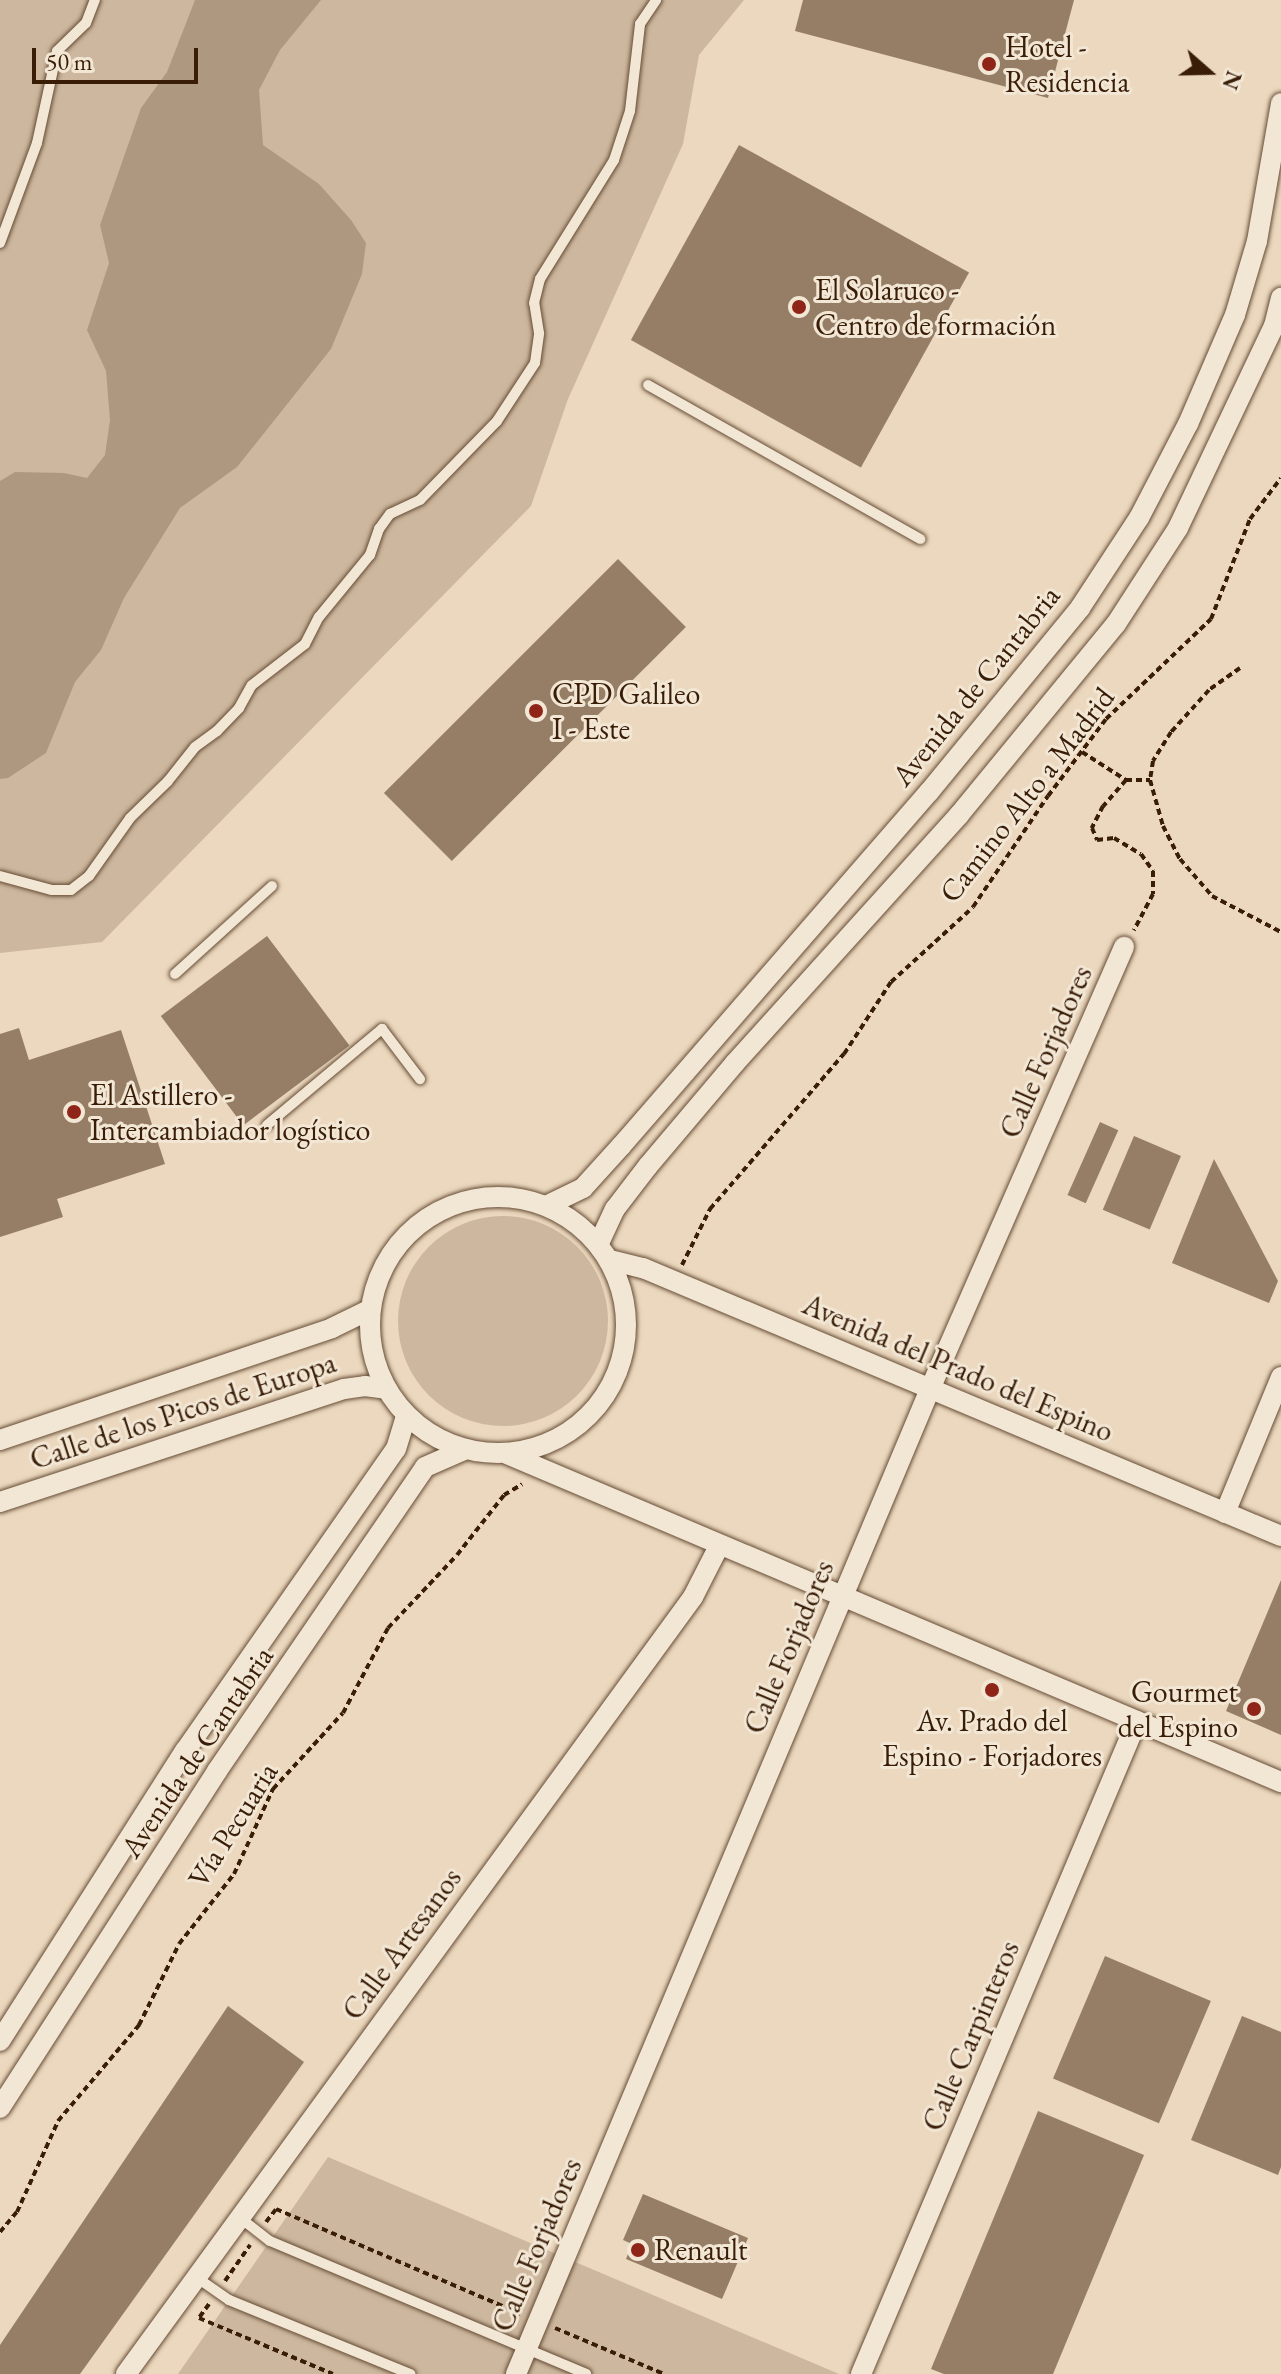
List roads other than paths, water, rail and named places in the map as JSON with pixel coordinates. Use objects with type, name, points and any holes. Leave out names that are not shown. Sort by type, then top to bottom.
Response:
[{"type":"street","name":"Avenida de Cantabria","points":[[548,1205],[583,1188],[613,1156],[929,792],[1080,608],[1139,518],[1188,424],[1235,315],[1257,241],[1281,103]]},
{"type":"street","points":[[605,1252],[615,1209],[648,1166],[735,1063],[959,815],[1116,624],[1178,528],[1274,326],[1281,298]]},
{"type":"street","name":"Calle Forjadores","points":[[516,2374],[930,1389],[1124,947]]},
{"type":"street","points":[[499,1195],[548,1205],[580,1224],[605,1252],[625,1301],[624,1352],[608,1393],[579,1425],[568,1432],[545,1446],[507,1454],[464,1450],[406,1416],[386,1389],[371,1351],[369,1310],[379,1276],[390,1255],[422,1220],[461,1201],[499,1195]]},
{"type":"street","name":"Avenida del Prado del Espino","points":[[605,1252],[1281,1536]]},
{"type":"street","name":"Calle de los Picos de Europa","points":[[0,1440],[332,1328],[369,1310]]},
{"type":"street","points":[[1225,1513],[1281,1377]]},
{"type":"street","name":"Calle de los Picos de Europa","points":[[0,1502],[344,1389],[365,1386],[386,1389]]},
{"type":"street","name":"Avenida de Cantabria","points":[[0,2041],[185,1751],[396,1449],[406,1416]]},
{"type":"street","name":"Avenida de Cantabria","points":[[0,2108],[217,1771],[425,1467],[464,1450]]},
{"type":"street","points":[[507,1454],[540,1471],[1281,1782]]},
{"type":"street","name":"Calle Artesanos","points":[[126,2374],[693,1597],[719,1546]]},
{"type":"street","name":"Calle Carpinteros","points":[[861,2374],[1137,1721]]},
{"type":"lane","points":[[0,243],[37,143],[57,51],[86,23],[95,0]]},
{"type":"lane","points":[[0,876],[52,890],[71,890],[89,876],[130,818],[168,781],[195,747],[217,731],[239,708],[252,685],[305,644],[319,617],[370,555],[379,529],[390,514],[420,500],[497,421],[535,363],[539,333],[534,303],[540,279],[614,160],[630,111],[640,24],[656,0]]},
{"type":"lane","points":[[648,385],[920,539]]},
{"type":"lane","points":[[175,974],[272,886]]},
{"type":"lane","points":[[267,1125],[382,1029],[420,1079]]},
{"type":"lane","points":[[239,2217],[270,2241],[586,2374]]},
{"type":"lane","points":[[196,2277],[229,2300],[410,2374]]},
{"type":"place","name":"Hotel - Residencia","points":[[989,64]]},
{"type":"place","name":"El Solaruco - Centro de formación","points":[[799,307]]},
{"type":"place","name":"CPD Galileo I - Este","points":[[536,711]]},
{"type":"place","name":"El Astillero - Intercambiador logístico","points":[[74,1112]]},
{"type":"place","name":"Av. Prado del Espino - Forjadores","points":[[992,1690]]},
{"type":"place","name":"Gourmet del Espino","points":[[1254,1709]]},
{"type":"place","name":"Renault","points":[[638,2250]]}]
